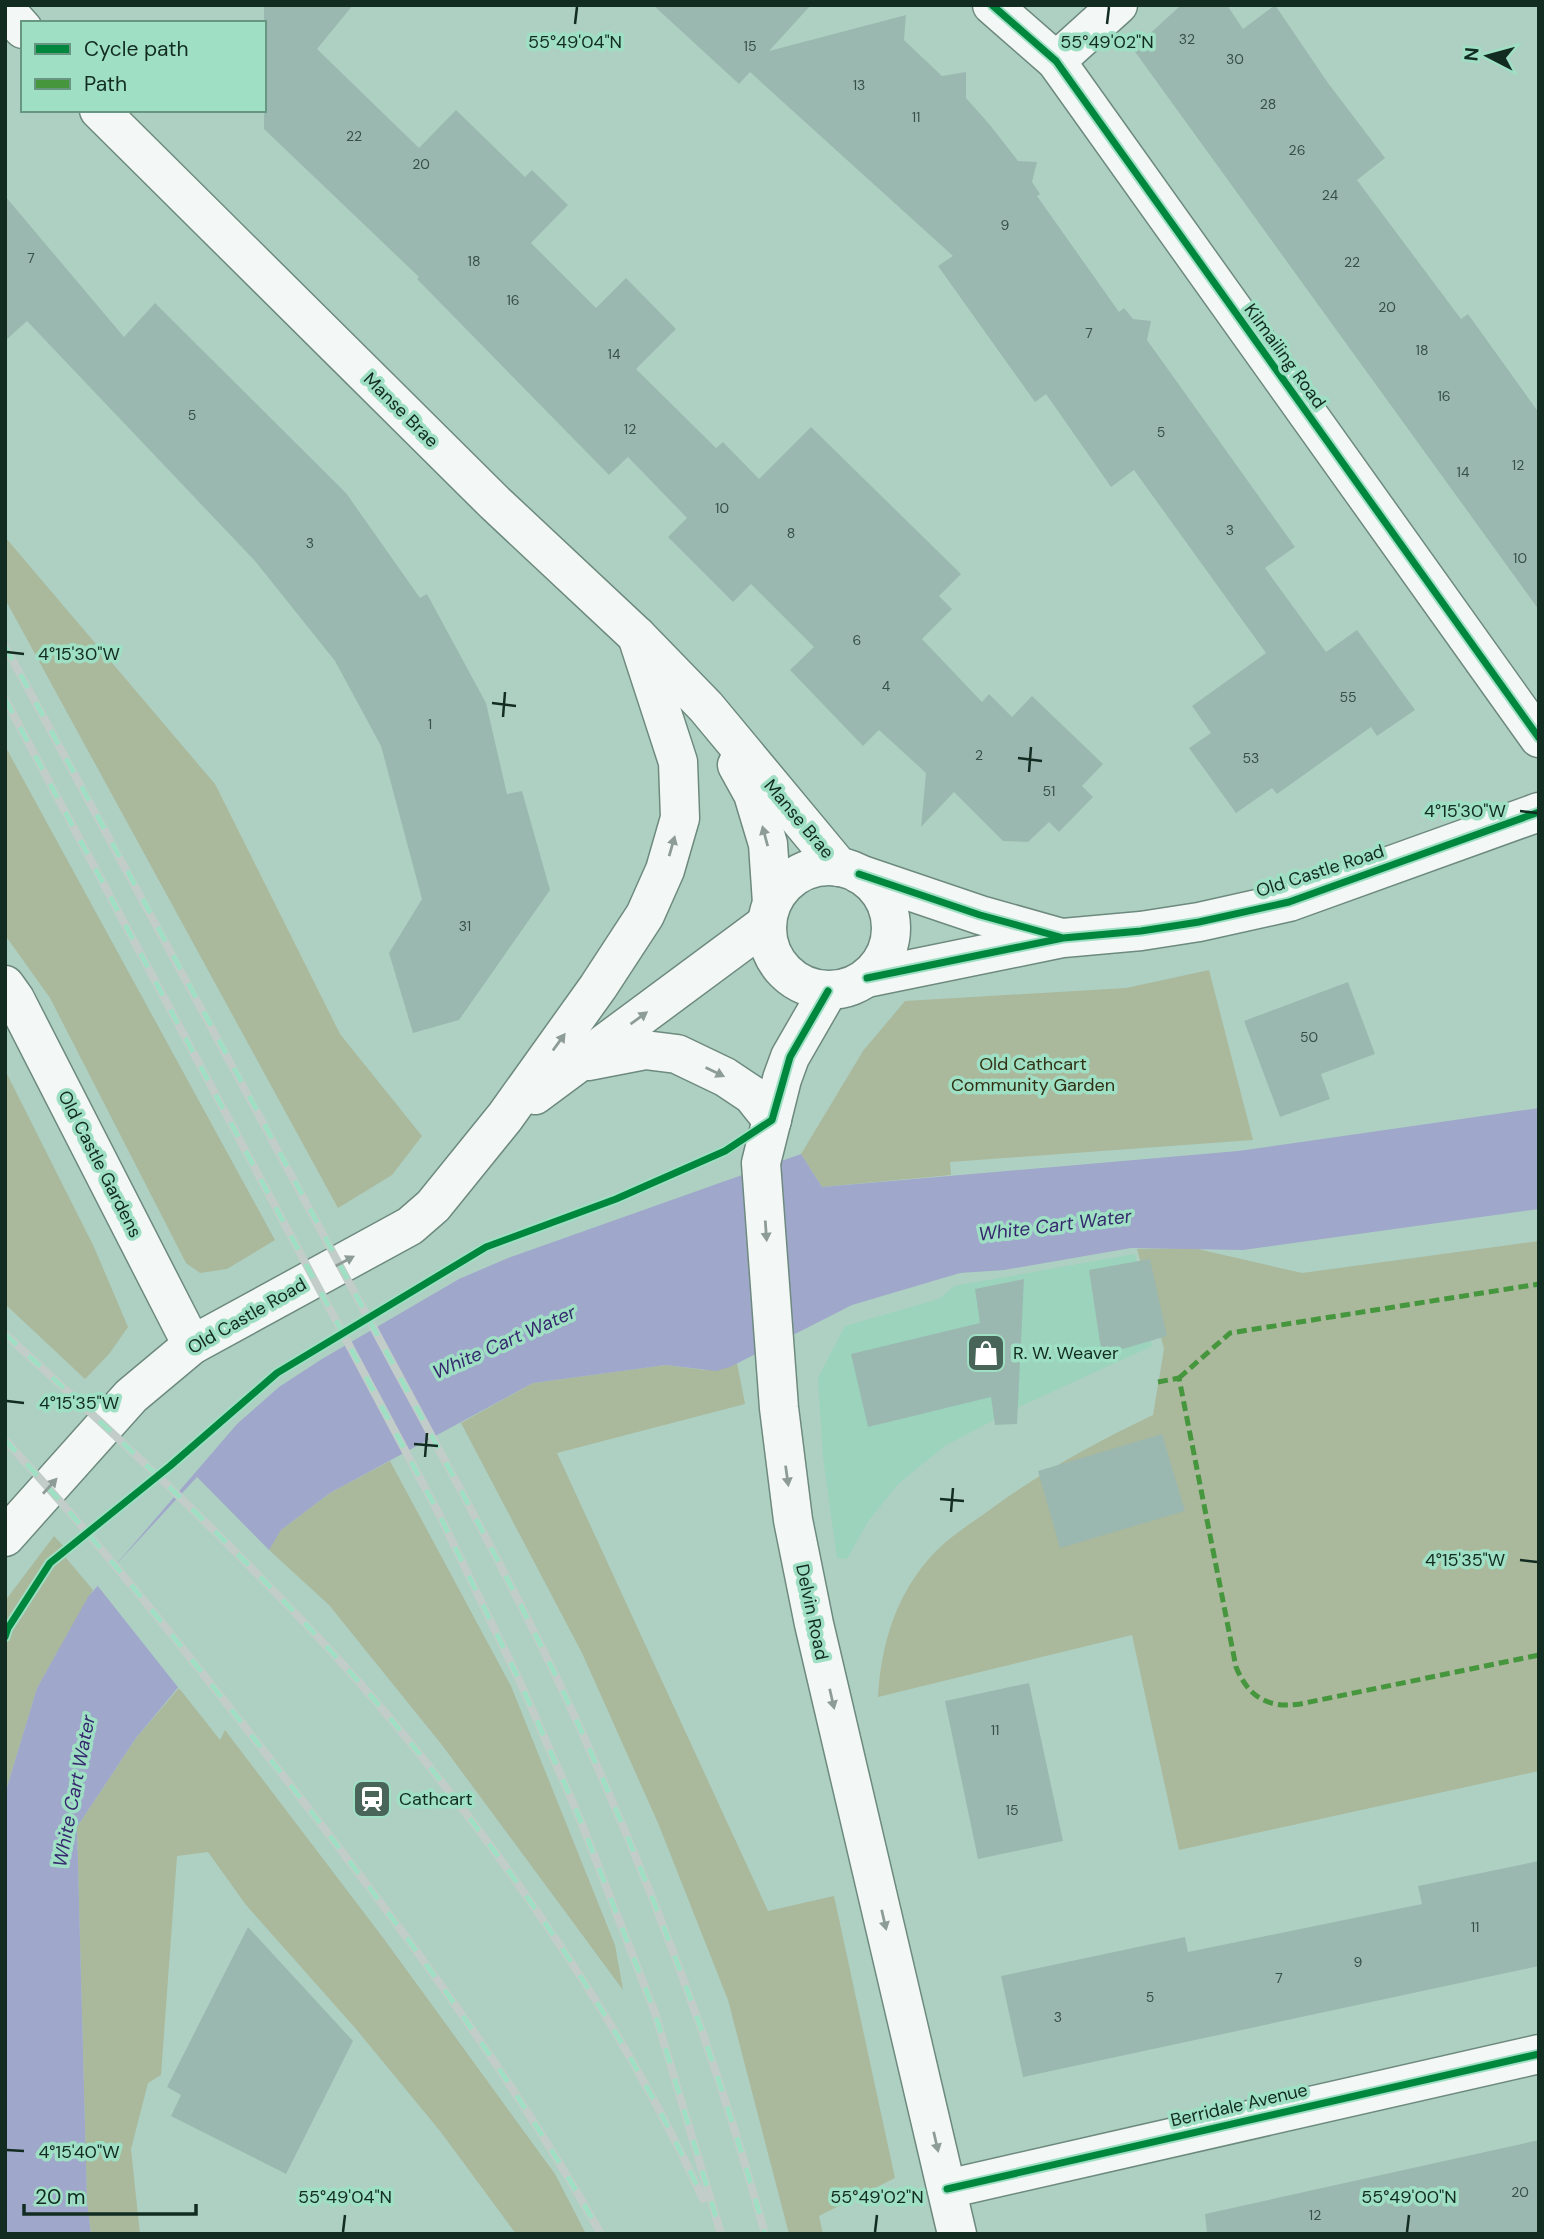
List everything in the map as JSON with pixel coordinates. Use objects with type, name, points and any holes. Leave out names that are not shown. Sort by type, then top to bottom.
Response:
[{"type":"main road","name":"Kilmailing Road","points":[[992,5],[1056,61],[1539,737]]},
{"type":"main road","points":[[1056,61],[1118,5]]},
{"type":"main road","points":[[5,9],[21,27]]},
{"type":"main road","name":"Manse Brae","points":[[101,112],[495,503],[637,636],[706,707],[849,870]]},
{"type":"main road","name":"Old Castle Road","points":[[5,1537],[131,1396],[192,1345],[410,1226],[433,1206],[505,1117],[598,987],[645,915],[665,870],[680,818],[678,762],[637,636]]},
{"type":"main road","name":"Manse Brae","points":[[706,707],[753,794],[768,844],[769,913]]},
{"type":"main road","name":"Old Castle Road","points":[[828,990],[848,987],[866,978],[1063,938],[1141,931],[1199,922],[1289,902],[1539,812]]},
{"type":"main road","name":"Old Castle Road","points":[[505,1117],[769,913],[782,886],[799,873],[819,867],[849,870],[980,915],[1063,938]]},
{"type":"main road","points":[[849,870],[875,886],[886,904],[890,924],[888,945],[880,963],[866,978]]},
{"type":"main road","points":[[769,913],[769,943],[776,962],[790,977],[808,987],[828,990]]},
{"type":"main road","name":"Old Castle Gardens","points":[[5,985],[15,999],[192,1345]]},
{"type":"main road","name":"Delvin Road","points":[[828,990],[790,1057],[761,1163],[779,1408],[793,1520],[814,1624],[957,2234]]},
{"type":"main road","name":"Old Castle Road","points":[[579,1062],[645,1049],[677,1054],[725,1077],[752,1095],[772,1120]]},
{"type":"main road","name":"Berridale Avenue","points":[[947,2189],[1539,2054]]},
{"type":"shaded area","points":[[1135,1254],[1152,1346],[1023,1405],[946,1445],[898,1484],[867,1523],[847,1559],[837,1558],[823,1457],[818,1378],[845,1326],[939,1299],[954,1286]]},
{"type":"green space","points":[[5,537],[215,784],[340,1034],[422,1136],[392,1175],[338,1208],[5,599]]},
{"type":"green space","points":[[5,746],[275,1240],[227,1269],[200,1273],[186,1263],[50,998],[5,935]]},
{"type":"green space","name":"Old Cathcart Community Garden","points":[[1209,970],[1253,1140],[950,1162],[951,1175],[822,1187],[801,1154],[863,1051],[905,1001],[1126,988]]},
{"type":"green space","points":[[5,1070],[94,1247],[128,1327],[109,1354],[85,1379],[5,1304]]},
{"type":"green space","points":[[1539,1241],[1539,1771],[1179,1850],[1132,1635],[878,1697],[887,1638],[901,1601],[922,1567],[936,1551],[965,1527],[1033,1480],[1153,1415],[1164,1349],[1137,1249],[1193,1248],[1302,1273]]},
{"type":"green space","points":[[737,1363],[745,1404],[557,1453],[768,1911],[834,1896],[895,2178],[819,2216],[823,2234],[789,2234],[728,2000],[658,1823],[582,1653],[461,1423],[533,1383],[666,1365],[704,1370],[730,1367]]},
{"type":"green space","points":[[390,1461],[511,1686],[615,1945],[623,1990],[442,1745],[329,1605],[268,1549],[281,1530],[330,1493]]},
{"type":"green space","points":[[54,1536],[70,1553],[66,1558],[93,1590],[37,1688],[5,1794],[5,1601]]},
{"type":"green space","points":[[179,1688],[220,1740],[225,1730],[384,1939],[555,2174],[586,2234],[516,2234],[440,2131],[356,2029],[246,1905],[208,1852],[177,1856],[161,2075],[148,2083],[131,2149],[140,2234],[91,2234],[87,2202],[77,1827],[136,1738]]},
{"type":"water","name":"White Cart Water","points":[[1539,1108],[1539,1209],[1243,1250],[1131,1248],[1004,1270],[960,1273],[852,1305],[730,1367],[716,1371],[666,1365],[533,1383],[330,1493],[281,1530],[210,1649],[136,1738],[77,1827],[87,2202],[91,2234],[5,2234],[5,1794],[37,1688],[88,1597],[237,1424],[279,1387],[459,1279],[508,1258],[801,1154],[822,1187],[1238,1151]]},
{"type":"pier","points":[[197,1477],[271,1552],[247,1598],[213,1651],[181,1691],[97,1585]]},
{"type":"building","points":[[264,5],[353,5],[317,49],[419,148],[456,110],[525,177],[532,170],[568,205],[531,243],[596,308],[626,278],[676,329],[636,369],[716,448],[723,442],[759,479],[811,427],[961,574],[939,596],[952,609],[922,639],[982,702],[989,694],[1012,717],[1032,696],[1103,764],[1082,786],[1093,797],[1059,832],[1049,822],[1028,842],[1003,841],[954,792],[921,827],[926,773],[879,730],[863,746],[790,670],[814,647],[751,584],[733,602],[668,537],[687,518],[628,457],[609,475],[417,279],[419,277],[264,129]]},
{"type":"building","points":[[653,5],[811,5],[769,51],[906,15],[904,40],[942,76],[966,72],[966,98],[1018,161],[1037,162],[1032,182],[1040,194],[1037,196],[1119,312],[1124,308],[1133,319],[1151,321],[1147,340],[1295,547],[1265,568],[1326,652],[1357,630],[1415,710],[1377,736],[1371,727],[1277,794],[1272,788],[1236,813],[1189,748],[1211,733],[1192,706],[1266,653],[1134,470],[1111,487],[1046,394],[1035,402],[938,266],[953,256],[750,72],[739,84]]},
{"type":"building","points":[[1181,5],[1227,5],[1243,29],[1275,5],[1328,83],[1385,158],[1357,180],[1461,319],[1468,314],[1539,413],[1539,610],[1133,49]]},
{"type":"building","points":[[5,196],[124,337],[155,303],[346,493],[420,598],[427,594],[486,703],[507,794],[522,791],[550,890],[459,1020],[413,1033],[389,953],[422,899],[381,746],[335,661],[255,561],[27,321],[5,341]]},
{"type":"building","points":[[1348,982],[1375,1054],[1321,1074],[1330,1099],[1280,1117],[1244,1021]]},
{"type":"building","points":[[1150,1259],[1167,1336],[1102,1355],[1089,1270]]},
{"type":"building","points":[[1024,1279],[1017,1424],[995,1425],[991,1397],[868,1427],[851,1354],[980,1323],[975,1289]]},
{"type":"building","points":[[1162,1434],[1185,1511],[1060,1548],[1038,1471]]},
{"type":"building","points":[[1029,1683],[1063,1841],[978,1859],[945,1701]]},
{"type":"building","points":[[1539,1861],[1539,1966],[1023,2077],[1001,1976],[1185,1937],[1188,1952],[1422,1904],[1418,1886]]},
{"type":"building","points":[[248,1927],[353,2041],[286,2174],[171,2116],[181,2095],[167,2087]]},
{"type":"building","points":[[1539,2140],[1539,2234],[1207,2234],[1205,2214]]},
{"type":"railway","points":[[5,646],[441,1453],[553,1670],[615,1807],[671,1947],[722,2089],[765,2234]]},
{"type":"railway","points":[[5,699],[439,1514],[521,1684],[580,1819],[655,2013],[721,2234]]},
{"type":"railway","points":[[5,1334],[134,1453],[259,1575],[360,1683],[420,1754],[495,1852],[581,1977],[634,2064],[703,2199]]},
{"type":"railway","points":[[5,1440],[149,1606],[370,1888],[491,2057],[601,2234]]},
{"type":"marked path","points":[[1179,1378],[1230,1333],[1539,1284]]},
{"type":"marked path","points":[[1158,1382],[1179,1378],[1236,1667],[1253,1693],[1268,1702],[1300,1704],[1539,1655]]},
{"type":"cycle path","points":[[992,5],[1056,61],[1539,738]]},
{"type":"cycle path","points":[[867,978],[1063,938],[1141,931],[1199,922],[1289,902],[1539,812]]},
{"type":"cycle path","points":[[859,874],[980,915],[1060,937]]},
{"type":"cycle path","points":[[5,1637],[8,1628],[50,1563],[170,1466],[277,1373],[486,1247],[616,1199],[725,1151],[772,1120],[790,1057],[828,991]]},
{"type":"cycle path","points":[[947,2189],[1539,2054]]},
{"type":"place","name":"R. W. Weaver","points":[[986,1353]]},
{"type":"place","name":"Cathcart","points":[[372,1799]]}]
